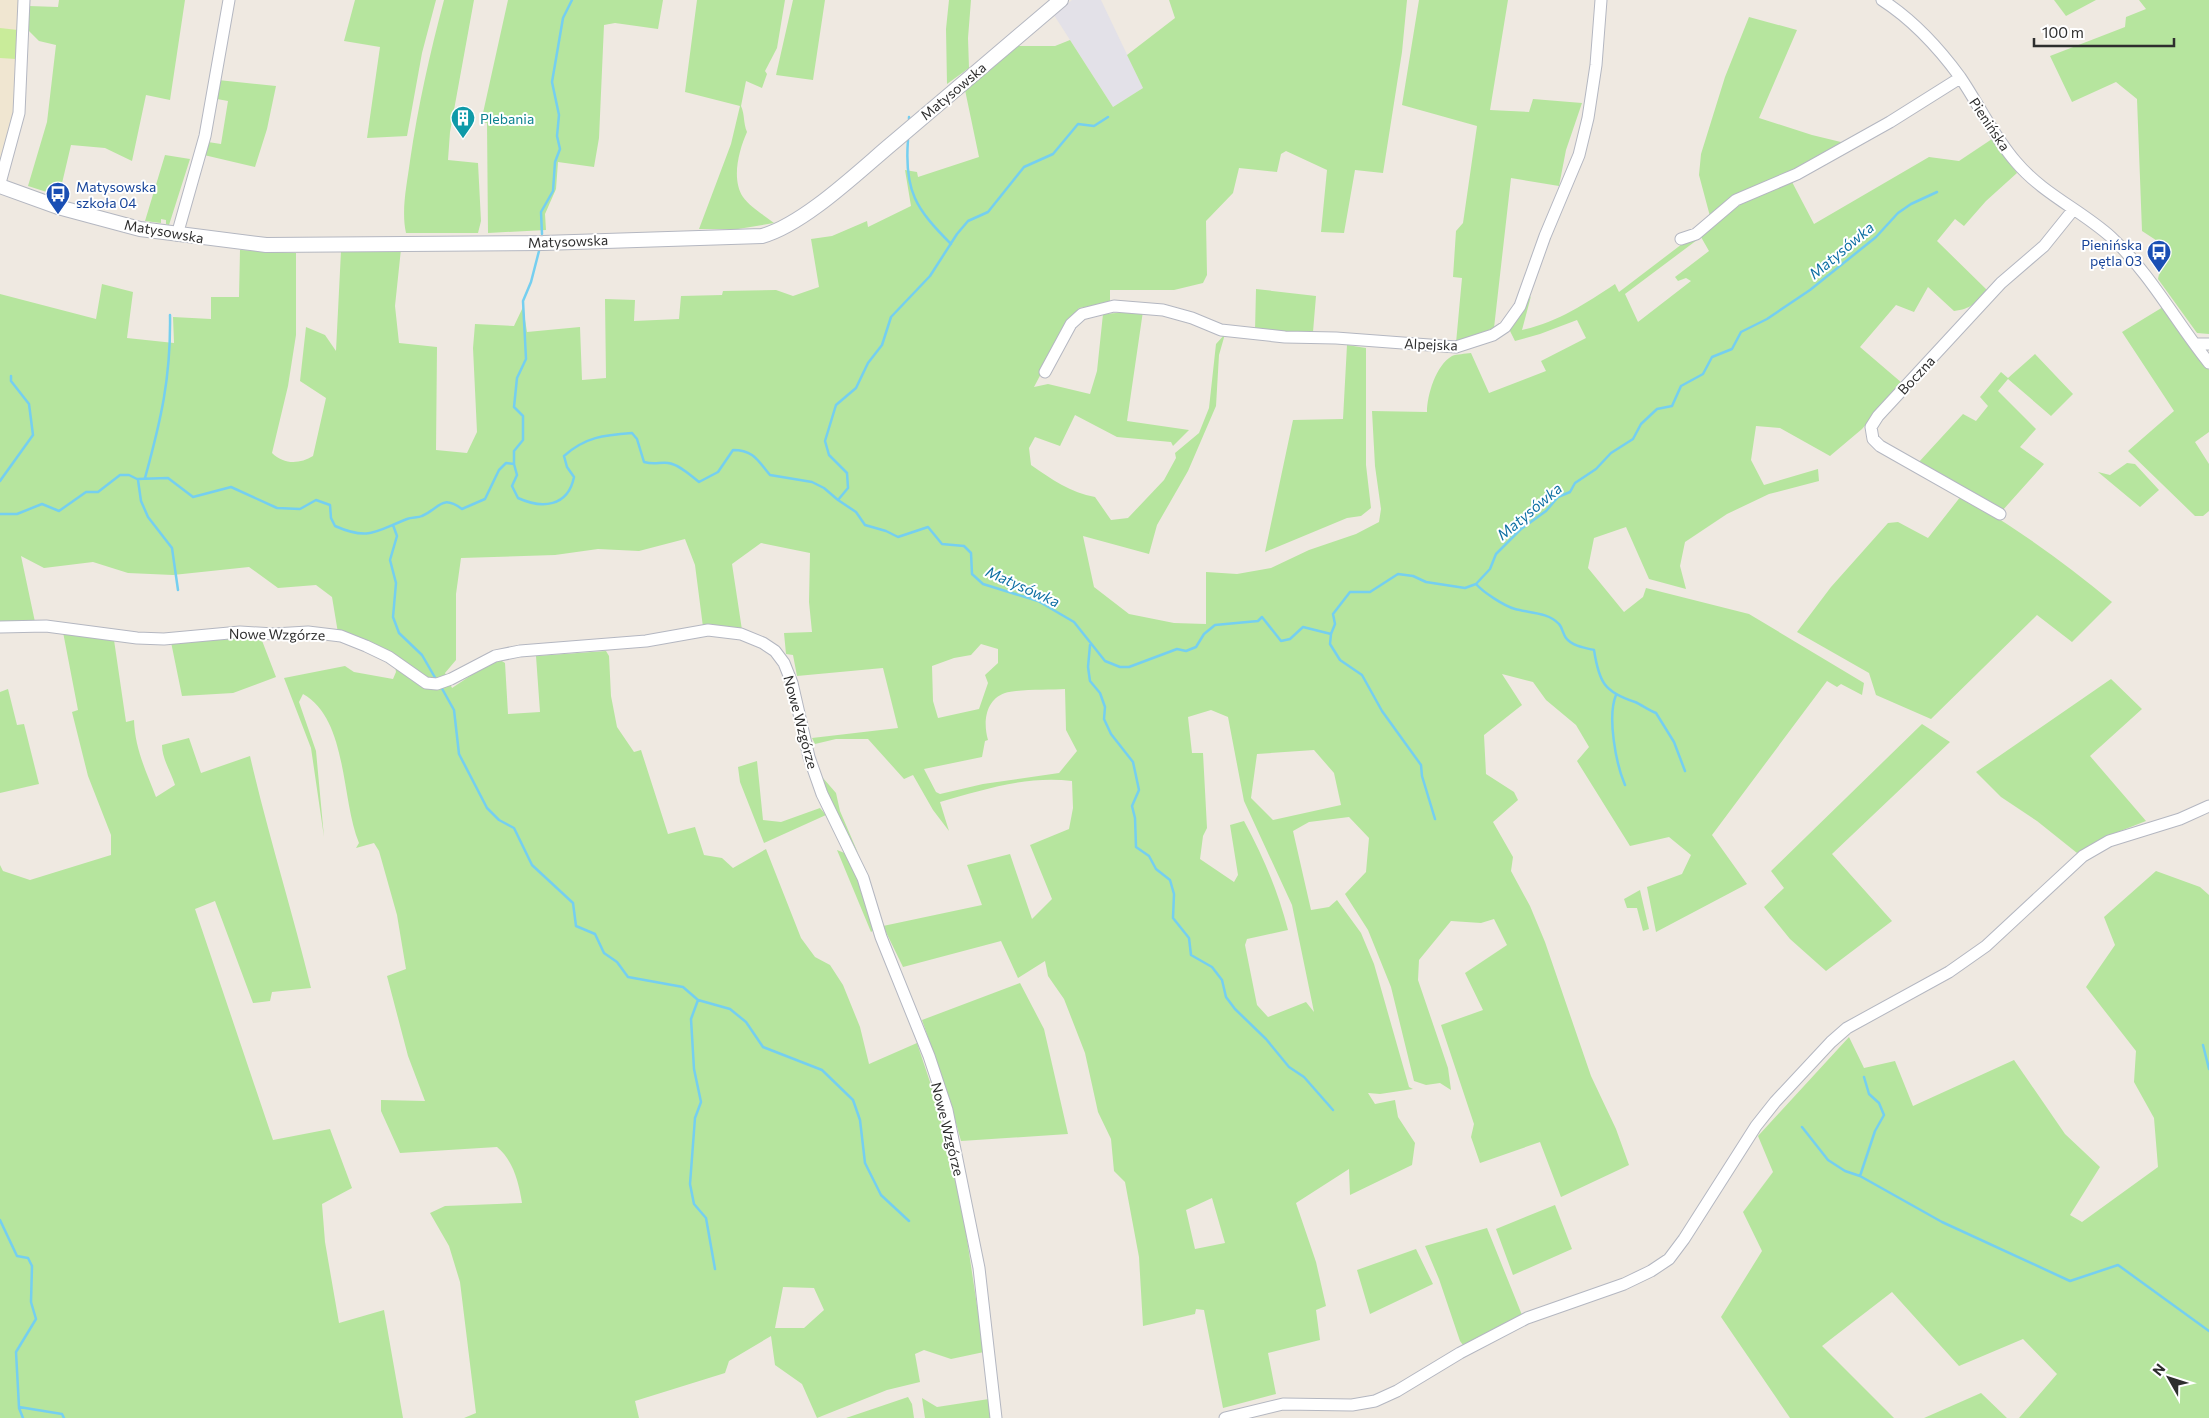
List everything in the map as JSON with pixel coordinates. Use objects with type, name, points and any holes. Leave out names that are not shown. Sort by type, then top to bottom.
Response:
[{"type":"street","points":[[0,185],[19,113],[24,0]]},
{"type":"street","points":[[177,235],[205,136],[229,0]]},
{"type":"street","name":"Matysowska","points":[[0,185],[104,220],[177,235],[266,245],[543,242],[762,236],[787,227],[828,196],[1061,0]]},
{"type":"street","name":"Alpejska","points":[[1045,372],[1072,324],[1082,314],[1114,306],[1163,310],[1192,318],[1221,330],[1285,338],[1336,338],[1456,347],[1493,335],[1505,327],[1520,306],[1545,236],[1579,155],[1588,118],[1596,65],[1601,0]]},
{"type":"street","name":"Pienińska","points":[[1882,0],[1915,25],[1932,42],[1960,78],[2015,161],[2033,181],[2110,236],[2137,264],[2209,363]]},
{"type":"street","points":[[1681,239],[1696,234],[1736,200],[1797,174],[1890,122],[1960,78]]},
{"type":"street","name":"Boczna","points":[[2000,514],[1880,446],[1873,439],[1871,427],[1878,416],[2000,283],[2044,246],[2073,210]]},
{"type":"street","points":[[2195,344],[2209,344]]},
{"type":"street","name":"Nowe Wzgórze","points":[[0,626],[46,626],[137,638],[164,639],[240,632],[274,634],[308,632],[333,635],[366,646],[389,657],[426,683],[437,684],[451,680],[495,656],[503,654],[646,641],[708,630],[741,634],[763,643],[775,651],[784,664],[792,683],[809,757],[822,794],[863,878],[881,937],[929,1056],[947,1110],[979,1268],[996,1418]]},
{"type":"street","points":[[1224,1418],[1283,1404],[1352,1405],[1375,1401],[1397,1391],[1460,1353],[1528,1318],[1611,1289],[1650,1271],[1669,1259],[1684,1239],[1756,1126],[1775,1102],[1832,1042],[1848,1028],[1949,972],[1986,946],[2083,856],[2109,840],[2180,819],[2209,806]]},
{"type":"shaded area","points":[[0,0],[21,0],[16,113],[0,174]]},
{"type":"shaded area","points":[[1072,0],[1101,0],[1143,88],[1113,107],[1054,15]]},
{"type":"green space","points":[[59,0],[185,0],[170,100],[146,95],[132,161],[105,148],[71,145],[59,196],[28,186],[47,122],[56,45],[39,41],[29,31],[29,6],[58,7]]},
{"type":"green space","points":[[355,0],[436,0],[422,53],[407,136],[367,138],[380,47],[344,41]]},
{"type":"green space","points":[[444,0],[474,0],[450,132],[448,160],[478,163],[481,221],[478,233],[406,233],[404,206],[413,140]]},
{"type":"green space","points":[[508,0],[663,0],[658,29],[615,23],[604,25],[599,138],[594,167],[558,162],[556,189],[545,214],[546,230],[488,233],[487,123],[481,122]]},
{"type":"green space","points":[[697,0],[785,0],[777,48],[765,71],[767,74],[762,88],[746,81],[741,106],[747,132],[741,147],[737,173],[739,190],[743,197],[753,208],[774,223],[738,229],[699,229],[731,144],[740,106],[685,92]]},
{"type":"green space","points":[[793,0],[825,0],[813,80],[776,75]]},
{"type":"green space","points":[[949,0],[971,0],[968,38],[969,68],[947,84],[946,29]]},
{"type":"green space","points":[[1169,0],[1407,0],[1402,52],[1383,173],[1355,170],[1344,233],[1321,232],[1327,170],[1286,151],[1281,154],[1277,172],[1239,168],[1233,193],[1206,221],[1207,275],[1203,283],[1174,290],[1110,290],[1110,303],[1079,308],[1062,334],[1034,387],[1048,384],[1090,394],[1097,371],[1103,314],[1143,311],[1127,421],[1189,430],[1173,446],[1171,442],[1117,437],[1075,415],[1060,446],[1035,437],[1029,448],[1031,465],[1069,489],[1095,497],[1111,520],[1128,518],[1164,480],[1176,458],[1175,453],[1199,433],[1209,408],[1216,344],[1225,334],[1219,355],[1216,406],[1188,471],[1157,525],[1149,554],[1083,536],[1094,587],[1129,614],[1174,623],[1206,624],[1206,572],[1237,574],[1271,568],[1309,550],[1356,534],[1379,522],[1381,509],[1375,466],[1372,411],[1427,412],[1429,397],[1437,373],[1446,360],[1452,356],[1471,353],[1489,393],[1546,371],[1541,361],[1586,338],[1577,320],[1515,341],[1509,329],[1531,296],[1522,330],[1559,317],[1615,284],[1619,292],[1682,244],[1722,219],[1745,201],[1791,180],[1814,224],[1929,157],[1959,161],[1992,139],[2017,173],[1986,201],[1964,226],[1955,219],[1937,241],[1987,290],[1980,298],[1969,307],[1954,311],[1928,287],[1914,312],[1896,305],[1860,347],[1902,383],[1862,429],[1830,456],[1780,428],[1756,426],[1751,460],[1764,485],[1818,469],[1819,481],[1769,494],[1727,514],[1685,542],[1680,566],[1686,589],[1649,579],[1626,527],[1594,538],[1588,568],[1624,612],[1643,597],[1646,588],[1749,614],[1864,683],[1862,695],[1841,684],[1837,687],[1827,681],[1712,835],[1747,884],[1656,932],[1647,887],[1682,874],[1691,855],[1669,837],[1630,846],[1577,761],[1589,747],[1576,725],[1546,700],[1533,682],[1502,674],[1522,705],[1484,735],[1486,774],[1514,792],[1518,800],[1493,822],[1513,857],[1511,871],[1530,906],[1545,942],[1591,1076],[1616,1129],[1629,1165],[1561,1197],[1540,1142],[1480,1163],[1471,1137],[1474,1124],[1441,1025],[1483,1010],[1465,973],[1507,945],[1494,919],[1481,923],[1451,921],[1419,960],[1418,980],[1448,1068],[1451,1090],[1440,1083],[1426,1085],[1414,1081],[1391,987],[1368,930],[1345,894],[1366,872],[1369,838],[1349,817],[1309,822],[1293,831],[1311,910],[1329,907],[1337,900],[1361,933],[1374,964],[1409,1087],[1413,1089],[1380,1094],[1368,1093],[1375,1104],[1395,1100],[1398,1117],[1415,1143],[1412,1165],[1350,1195],[1349,1169],[1296,1203],[1316,1262],[1326,1306],[1316,1310],[1320,1340],[1268,1353],[1276,1394],[1223,1408],[1204,1310],[1196,1309],[1195,1314],[1143,1326],[1139,1257],[1125,1182],[1114,1171],[1111,1139],[1098,1112],[1085,1053],[1064,999],[1048,976],[1045,961],[1018,978],[1001,941],[903,967],[883,926],[982,905],[967,865],[1010,854],[1032,919],[1052,899],[1030,845],[1069,829],[1073,808],[1072,781],[1039,780],[1022,782],[989,788],[940,802],[949,831],[933,810],[913,775],[904,779],[868,739],[836,739],[815,744],[812,738],[898,728],[883,668],[797,676],[793,655],[786,654],[784,633],[812,632],[809,602],[810,553],[761,543],[732,564],[742,630],[703,627],[695,565],[685,539],[639,551],[598,549],[555,555],[461,558],[456,594],[456,660],[445,673],[452,688],[497,658],[505,663],[508,714],[540,712],[536,656],[606,651],[609,656],[611,696],[617,727],[634,752],[641,750],[668,834],[695,827],[704,855],[722,858],[733,868],[766,849],[801,938],[815,957],[830,965],[843,985],[860,1027],[869,1064],[917,1043],[935,1097],[962,1206],[984,1352],[951,1359],[924,1350],[915,1354],[920,1382],[887,1390],[817,1418],[802,1384],[775,1365],[771,1336],[729,1361],[725,1373],[635,1401],[639,1418],[464,1418],[476,1413],[460,1282],[449,1246],[430,1213],[445,1206],[522,1203],[519,1188],[511,1165],[503,1152],[497,1147],[400,1153],[381,1111],[381,1100],[425,1101],[408,1056],[387,976],[406,969],[397,915],[379,851],[374,843],[356,848],[359,843],[353,825],[341,762],[336,741],[328,722],[318,706],[303,694],[299,702],[316,751],[324,837],[311,748],[284,678],[345,666],[354,672],[393,679],[396,672],[393,653],[338,633],[332,597],[316,585],[278,588],[249,567],[173,575],[128,573],[93,562],[44,568],[21,556],[35,622],[0,623],[0,294],[96,319],[102,284],[133,292],[127,338],[174,343],[173,317],[211,319],[211,297],[239,297],[240,250],[296,253],[296,335],[288,386],[272,453],[282,460],[297,462],[313,456],[326,398],[300,381],[306,327],[325,335],[336,351],[341,251],[401,249],[395,306],[399,343],[437,347],[436,450],[467,453],[477,432],[473,348],[475,324],[514,326],[523,307],[527,332],[580,327],[582,380],[606,378],[605,299],[635,300],[634,321],[679,319],[681,296],[722,295],[723,291],[776,290],[793,296],[819,287],[811,239],[832,236],[867,221],[868,227],[911,206],[905,170],[917,172],[918,177],[979,157],[965,90],[1015,46],[1055,46],[1070,40],[1113,107],[1143,88],[1127,55],[1175,18]],"holes":[[[1701,237],[1709,251],[1675,277],[1678,281],[1686,278],[1691,281],[1638,322],[1625,294]],[[981,644],[998,649],[998,663],[985,675],[988,683],[979,709],[938,718],[933,701],[932,666],[954,658],[971,655]],[[1065,689],[1066,730],[1077,751],[1059,773],[983,784],[940,794],[936,792],[924,769],[982,757],[985,741],[988,740],[986,720],[990,706],[998,696],[1017,691]],[[1211,710],[1228,717],[1244,801],[1292,905],[1314,1012],[1306,1002],[1268,1017],[1257,1005],[1245,945],[1247,939],[1288,930],[1280,901],[1244,821],[1230,825],[1238,875],[1234,882],[1200,859],[1203,836],[1207,828],[1203,753],[1192,753],[1188,717]],[[1314,750],[1334,773],[1341,805],[1273,820],[1251,798],[1257,754]],[[1212,1198],[1225,1243],[1195,1249],[1186,1210]],[[783,1287],[814,1288],[824,1310],[804,1328],[775,1328]]]},
{"type":"green space","points":[[1419,0],[1508,0],[1490,110],[1529,112],[1533,99],[1582,103],[1566,150],[1559,186],[1511,178],[1494,328],[1456,343],[1462,278],[1453,277],[1456,231],[1463,223],[1477,126],[1402,105]]},
{"type":"green space","points":[[2054,0],[2096,0],[2066,16]]},
{"type":"green space","points":[[2139,0],[2209,0],[2209,334],[2197,333],[2158,279],[2165,246],[2142,231],[2137,99],[2116,82],[2072,102],[2050,56],[2125,27],[2126,17],[2146,9]]},
{"type":"green space","points":[[1749,17],[1797,30],[1759,118],[1812,135],[1845,143],[1711,220],[1699,175],[1701,154],[1725,77]]},
{"type":"green space","points":[[0,28],[18,30],[16,59],[0,58]]},
{"type":"green space","points":[[218,80],[276,86],[267,129],[255,167],[204,155],[208,142],[221,144],[228,101],[217,99]]},
{"type":"green space","points":[[165,155],[190,159],[169,225],[166,224],[166,220],[161,219],[161,223],[145,221]]},
{"type":"green space","points":[[1256,289],[1316,296],[1313,332],[1255,331]]},
{"type":"green space","points":[[2163,307],[2209,370],[2209,432],[2195,442],[2209,464],[2209,511],[2203,516],[2195,516],[2128,451],[2174,411],[2122,332]]},
{"type":"green space","points":[[1347,345],[1366,348],[1366,465],[1371,508],[1361,516],[1347,518],[1265,552],[1293,420],[1343,419]]},
{"type":"green space","points":[[2035,354],[2073,394],[2051,416],[2008,379],[1998,391],[2036,429],[2020,447],[2044,464],[2002,511],[1918,463],[1963,414],[1976,421],[1988,406],[1980,397],[2001,372],[2008,378]]},
{"type":"green space","points":[[2127,463],[2135,464],[2159,490],[2140,507],[2098,472],[2110,475]]},
{"type":"green space","points":[[1961,496],[2039,546],[2112,602],[2072,642],[2037,615],[1931,719],[1876,695],[1869,673],[1797,632],[1831,587],[1888,523],[1898,522],[1928,538]]},
{"type":"green space","points":[[63,632],[114,640],[126,722],[134,720],[139,750],[156,797],[175,785],[165,760],[162,745],[189,738],[201,773],[250,756],[311,988],[272,992],[270,1001],[253,1003],[215,901],[195,909],[273,1140],[330,1129],[352,1188],[322,1204],[325,1242],[339,1323],[384,1310],[403,1418],[0,1418],[0,865],[3,871],[30,880],[111,855],[111,835],[88,776],[72,712],[78,710]]},
{"type":"green space","points":[[261,638],[276,677],[233,693],[182,696],[171,642]]},
{"type":"green space","points":[[2111,679],[2142,709],[2090,756],[2146,821],[2110,835],[2077,853],[2037,821],[2001,797],[1976,772]]},
{"type":"green space","points":[[8,689],[17,725],[24,724],[39,784],[0,793],[0,692]]},
{"type":"green space","points":[[1922,724],[1950,742],[1832,854],[1892,921],[1826,971],[1790,939],[1764,907],[1784,888],[1771,871]]},
{"type":"green space","points":[[757,761],[763,820],[781,822],[820,808],[826,815],[764,843],[740,782],[738,767]]},
{"type":"green space","points":[[823,778],[836,793],[840,811],[858,853],[826,796]]},
{"type":"green space","points":[[837,850],[847,854],[858,875],[875,929],[871,932]]},
{"type":"green space","points":[[2156,871],[2200,887],[2209,895],[2209,1418],[2019,1418],[2057,1374],[2023,1339],[1959,1366],[1892,1292],[1822,1346],[1894,1418],[1790,1418],[1721,1317],[1762,1251],[1743,1212],[1773,1172],[1758,1136],[1849,1037],[1864,1068],[1895,1061],[1913,1106],[2014,1060],[2065,1134],[2100,1167],[2070,1215],[2082,1222],[2158,1167],[2154,1118],[2134,1082],[2136,1051],[2086,987],[2115,945],[2104,917]]},
{"type":"green space","points":[[1640,890],[1649,929],[1643,931],[1637,908],[1627,908],[1624,899]]},
{"type":"green space","points":[[1020,983],[1044,1029],[1068,1134],[961,1141],[948,1095],[922,1020]]},
{"type":"green space","points":[[1555,1205],[1572,1249],[1513,1275],[1496,1229]]},
{"type":"green space","points":[[1487,1228],[1522,1315],[1463,1345],[1425,1246]]},
{"type":"green space","points":[[1416,1249],[1433,1284],[1370,1314],[1357,1270]]},
{"type":"green space","points":[[1981,1393],[2007,1418],[1924,1418]]},
{"type":"green space","points":[[908,1397],[912,1404],[914,1418],[846,1418]]},
{"type":"green space","points":[[922,1398],[937,1407],[989,1399],[993,1418],[925,1418]]},
{"type":"waterway","points":[[542,234],[541,212],[553,191],[555,162],[560,149],[557,136],[559,115],[552,82],[563,18],[572,0]]},
{"type":"waterway","points":[[838,500],[848,488],[847,473],[829,455],[825,441],[836,405],[856,388],[868,363],[882,345],[891,317],[930,276],[957,234],[968,221],[988,212],[1024,167],[1053,154],[1078,124],[1094,126],[1108,117]]},
{"type":"waterway","points":[[908,140],[908,173],[915,198],[929,220],[951,244]]},
{"type":"waterway","name":"Matysówka","points":[[0,514],[17,514],[42,504],[59,511],[86,492],[98,492],[120,475],[129,475],[137,479],[168,478],[193,497],[231,487],[277,508],[300,509],[316,500],[330,505],[331,518],[335,526],[365,534],[407,519],[422,516],[441,504],[449,503],[462,509],[485,499],[499,470],[506,463],[514,464],[517,475],[512,486],[518,498],[536,504],[553,503],[560,500],[566,494],[571,487],[574,477],[567,467],[564,456],[595,438],[632,433],[637,439],[644,462],[672,464],[699,482],[718,472],[733,450],[740,450],[755,457],[770,475],[812,482],[824,488],[856,512],[865,525],[886,531],[898,537],[928,527],[942,544],[964,546],[971,553],[972,574],[983,584],[1038,601],[1074,622],[1105,661],[1120,667],[1129,667],[1177,649],[1186,651],[1196,647],[1204,634],[1215,625],[1258,621],[1262,617],[1281,641],[1290,639],[1303,627],[1331,634],[1335,624],[1333,614],[1350,592],[1370,592],[1398,574],[1413,576],[1426,582],[1465,588],[1476,584],[1490,569],[1496,554],[1521,529],[1546,511],[1558,497],[1570,492],[1575,483],[1596,469],[1611,453],[1633,439],[1641,424],[1657,409],[1672,406],[1681,386],[1703,374],[1712,357],[1732,349],[1741,332],[1767,319],[1810,290],[1876,237],[1898,213],[1911,204],[1937,192]]},
{"type":"waterway","points":[[514,464],[514,451],[523,440],[523,416],[514,407],[517,378],[526,359],[523,301],[531,282],[539,251]]},
{"type":"waterway","points":[[145,478],[156,437],[167,379],[170,315]]},
{"type":"waterway","points":[[0,481],[33,435],[29,404],[11,381],[11,376]]},
{"type":"waterway","points":[[138,480],[141,501],[148,517],[172,548],[178,590]]},
{"type":"waterway","points":[[393,525],[397,536],[390,560],[396,583],[393,617],[399,633],[422,655],[437,681]]},
{"type":"waterway","points":[[1476,584],[1494,598],[1510,607],[1555,620],[1569,641],[1594,650],[1601,678],[1610,690],[1656,713],[1674,742],[1685,771]]},
{"type":"waterway","points":[[1331,634],[1330,644],[1340,660],[1362,675],[1382,711],[1421,765],[1422,776],[1435,819]]},
{"type":"waterway","points":[[1090,645],[1088,667],[1090,681],[1100,693],[1105,707],[1104,719],[1111,734],[1133,762],[1139,790],[1132,806],[1135,818],[1136,847],[1149,856],[1156,869],[1170,880],[1174,894],[1173,918],[1189,938],[1191,955],[1212,967],[1222,980],[1226,997],[1235,1009],[1266,1039],[1289,1067],[1304,1077],[1333,1110]]},
{"type":"waterway","points":[[440,685],[454,710],[459,754],[487,808],[499,820],[514,828],[532,865],[573,903],[576,926],[595,934],[604,953],[617,962],[628,977],[683,987],[698,1000],[730,1009],[746,1022],[763,1047],[822,1070],[853,1100],[860,1120],[865,1163],[881,1195],[909,1221]]},
{"type":"waterway","points":[[1616,695],[1612,715],[1614,740],[1625,785]]},
{"type":"waterway","points":[[698,1000],[691,1019],[694,1069],[701,1102],[695,1118],[690,1184],[694,1204],[706,1218],[715,1269]]},
{"type":"waterway","points":[[2203,1045],[2209,1069]]},
{"type":"waterway","points":[[1860,1176],[1875,1131],[1884,1115],[1879,1103],[1869,1094],[1864,1077]]},
{"type":"waterway","points":[[1802,1127],[1828,1160],[1845,1171],[1860,1176],[1942,1222],[2070,1281],[2118,1265],[2209,1331]]},
{"type":"waterway","points":[[0,1220],[17,1256],[28,1258],[32,1266],[31,1302],[36,1319],[16,1352],[19,1407],[62,1414],[64,1418]]},
{"type":"waterway","points":[[19,1408],[23,1418]]},
{"type":"place","name":"Plebania","points":[[463,139]]},
{"type":"place","name":"Matysowska szkoła 04","points":[[58,215]]},
{"type":"place","name":"Pienińska pętla 03","points":[[2159,273]]}]
